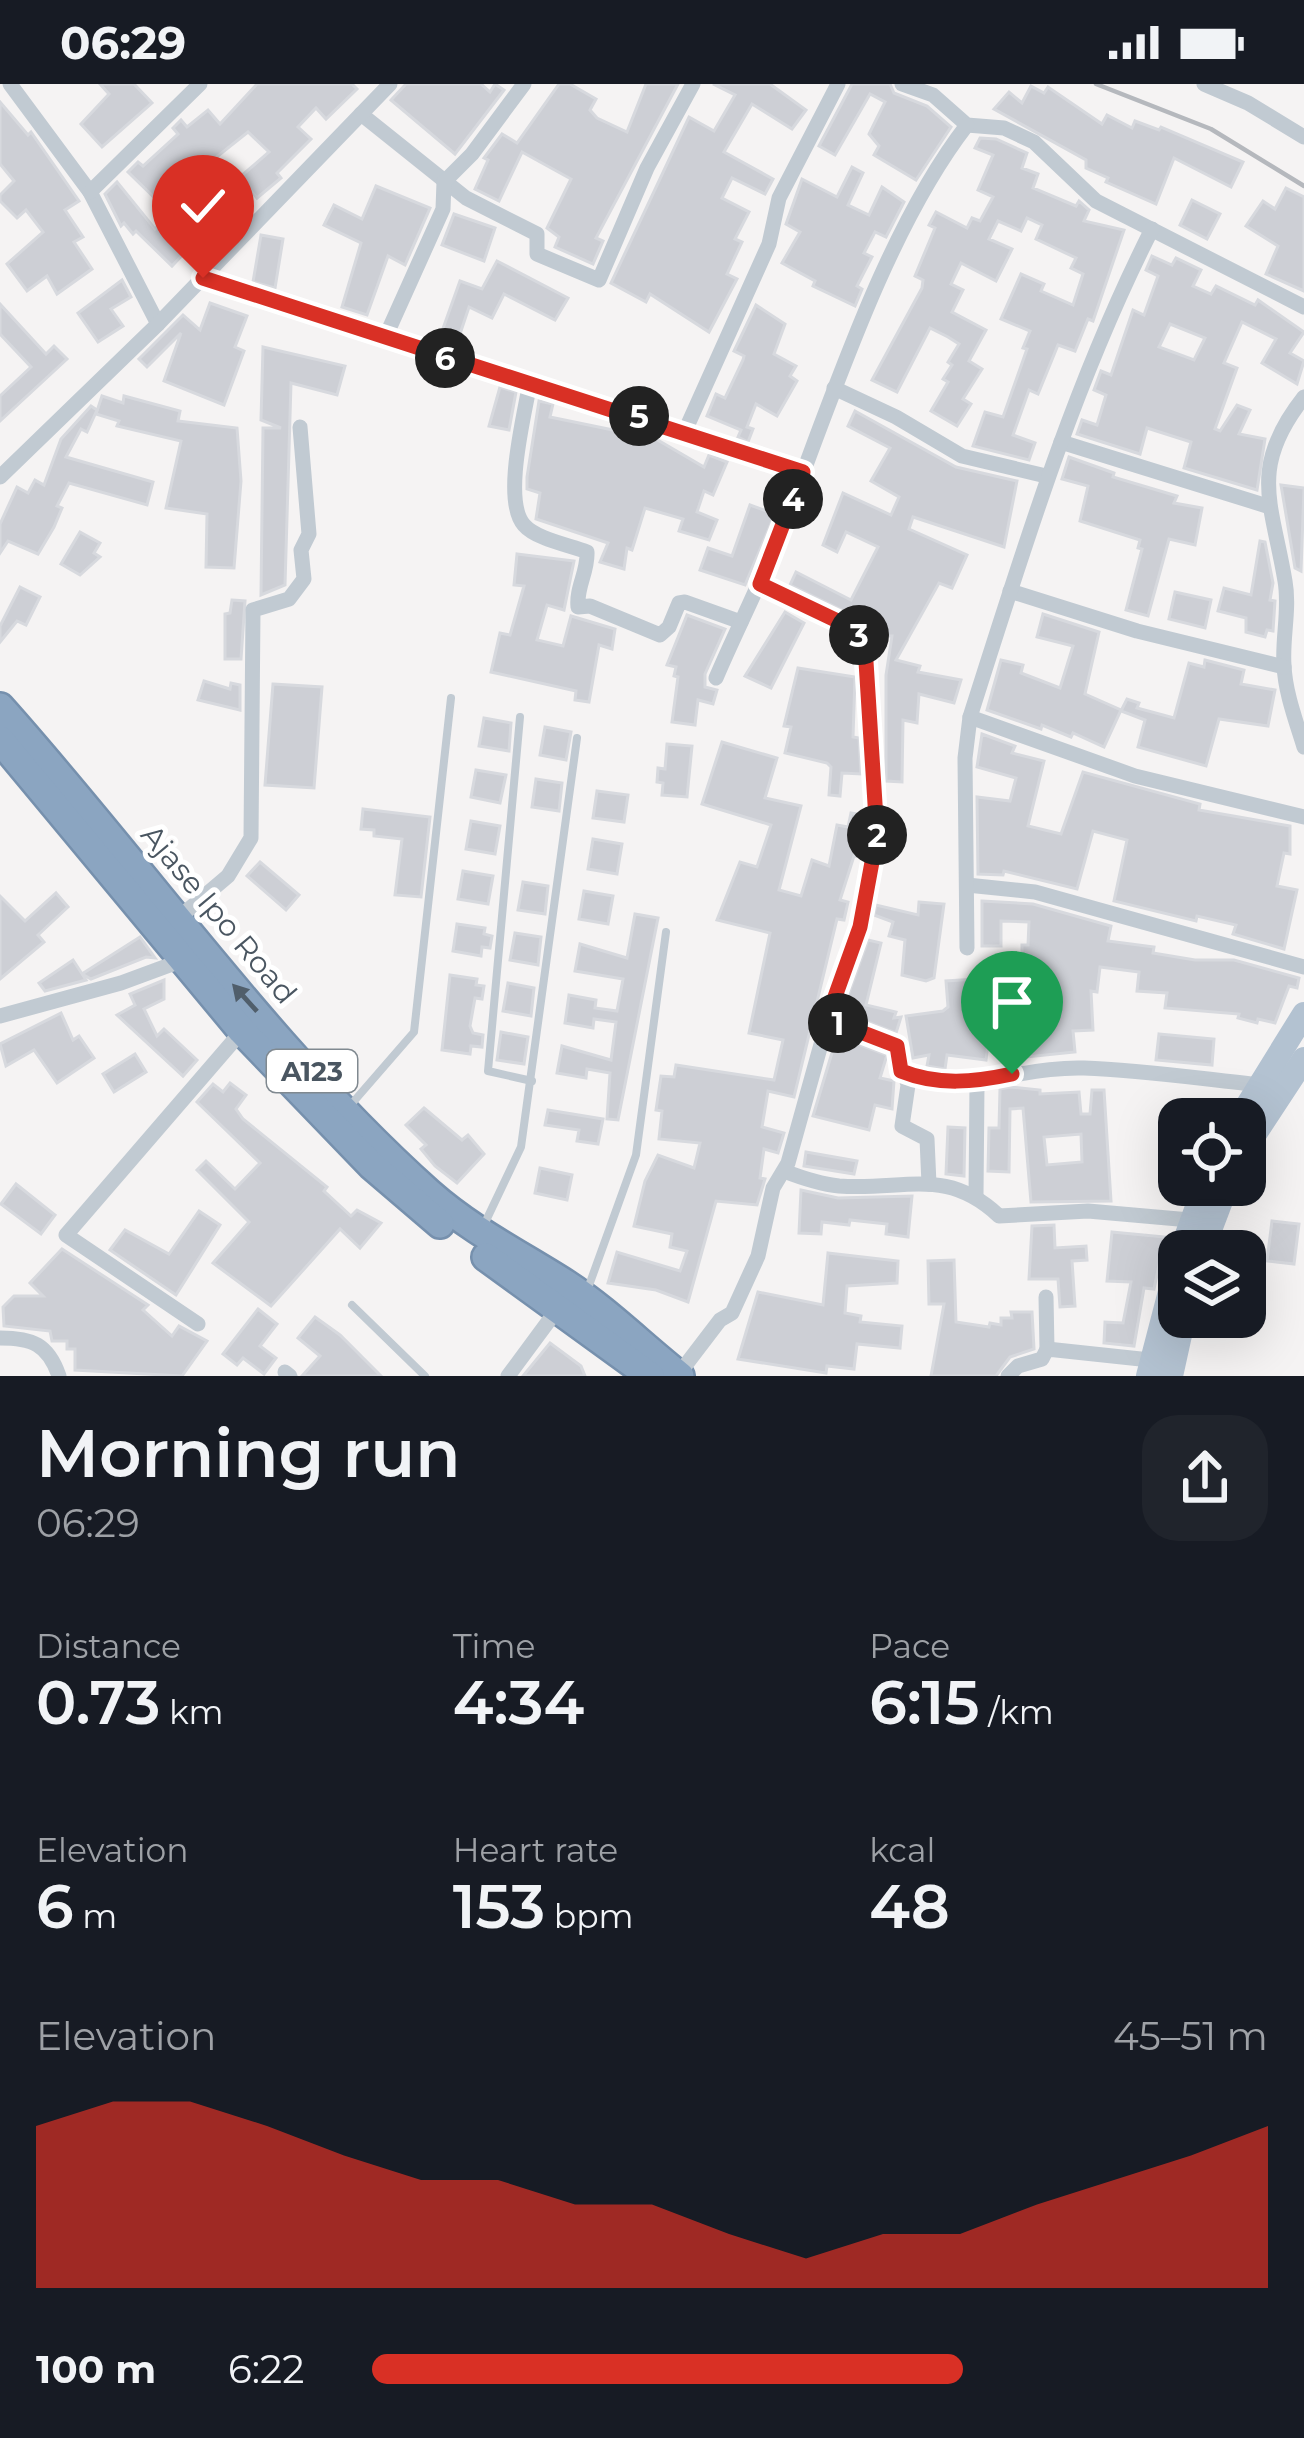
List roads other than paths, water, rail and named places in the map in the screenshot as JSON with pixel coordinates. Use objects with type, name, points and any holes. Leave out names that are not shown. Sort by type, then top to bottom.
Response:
[{"type":"highway","name":"Ajase Ipo Road","points":[[0,707],[80,797],[175,921],[191,955],[242,1031],[409,1200],[679,1375]]},
{"type":"highway","name":"Ajase Ipo Road","points":[[0,740],[191,955],[416,1180],[478,1234],[571,1302],[650,1376]]},
{"type":"main road","points":[[1253,1098],[1304,1014]]},
{"type":"main road","points":[[1266,1118],[1303,1063]]},
{"type":"main road","points":[[1187,1230],[1196,1206]]},
{"type":"main road","points":[[1149,1368],[1158,1335]]},
{"type":"main road","points":[[1171,1376],[1179,1338]]},
{"type":"street","points":[[10,84],[90,192],[158,324]]},
{"type":"street","points":[[90,192],[200,84]]},
{"type":"street","points":[[0,477],[158,324],[389,84]]},
{"type":"street","points":[[385,338],[443,208],[444,182],[524,84]]},
{"type":"street","points":[[361,114],[466,198],[536,234],[537,254],[599,280],[647,168],[693,84]]},
{"type":"street","points":[[686,431],[769,244],[779,198],[838,84]]},
{"type":"street","points":[[902,84],[933,95],[967,125],[1004,128],[1034,142],[1096,201],[1304,307]]},
{"type":"street","points":[[1213,86],[1304,137]]},
{"type":"street","points":[[716,678],[760,584],[834,388],[907,227],[967,125]]},
{"type":"street","points":[[443,208],[466,198]]},
{"type":"street","points":[[967,948],[964,758],[970,717],[1046,476],[1103,324],[1152,230]]},
{"type":"street","points":[[203,278],[803,472]]},
{"type":"street","points":[[530,382],[515,478],[518,513],[529,530],[586,552],[588,573],[577,595],[578,607],[590,606],[660,635],[669,627],[679,603],[685,602],[740,622]]},
{"type":"street","points":[[834,388],[896,416],[962,456],[1046,476]]},
{"type":"street","points":[[1304,397],[1280,427],[1270,463],[1267,506],[1286,582],[1284,668],[1304,747]]},
{"type":"street","points":[[175,921],[228,876],[251,838],[253,610],[289,599],[304,579],[302,550],[309,533],[300,427]]},
{"type":"street","points":[[1061,442],[1267,506]]},
{"type":"street","points":[[679,1375],[720,1320],[732,1313],[758,1256],[773,1188],[784,1172],[827,1019],[860,927],[877,835],[865,646],[846,625],[760,584]]},
{"type":"street","points":[[1010,591],[1137,631],[1284,668]]},
{"type":"street","points":[[970,717],[1135,776],[1304,817]]},
{"type":"street","points":[[967,885],[1035,892],[1304,967]]},
{"type":"street","points":[[0,1016],[191,955]]},
{"type":"street","points":[[827,1019],[897,1046],[908,1085],[902,1126],[927,1139],[928,1184]]},
{"type":"street","points":[[198,1324],[66,1235],[242,1031]]},
{"type":"street","points":[[901,1071],[977,1084],[1026,1071],[1081,1068],[1261,1085]]},
{"type":"street","points":[[976,1195],[977,1084]]},
{"type":"street","points":[[784,1172],[844,1186],[948,1184],[976,1195],[999,1216],[1088,1211],[1190,1220]]},
{"type":"street","points":[[1008,1376],[1018,1366],[1042,1358],[1047,1349],[1046,1297]]},
{"type":"street","points":[[508,1376],[571,1302]]},
{"type":"street","points":[[0,1338],[32,1338],[50,1353],[59,1376]]},
{"type":"street","points":[[1047,1349],[1149,1368]]},
{"type":"lane","points":[[346,1109],[414,1032],[451,698]]},
{"type":"lane","points":[[520,717],[488,1071],[532,1081]]},
{"type":"lane","points":[[478,1234],[521,1147],[578,737]]},
{"type":"lane","points":[[571,1302],[636,1155],[666,932]]},
{"type":"lane","points":[[352,1304],[425,1376]]},
{"type":"railway","points":[[1096,84],[1211,129],[1304,186]]}]
